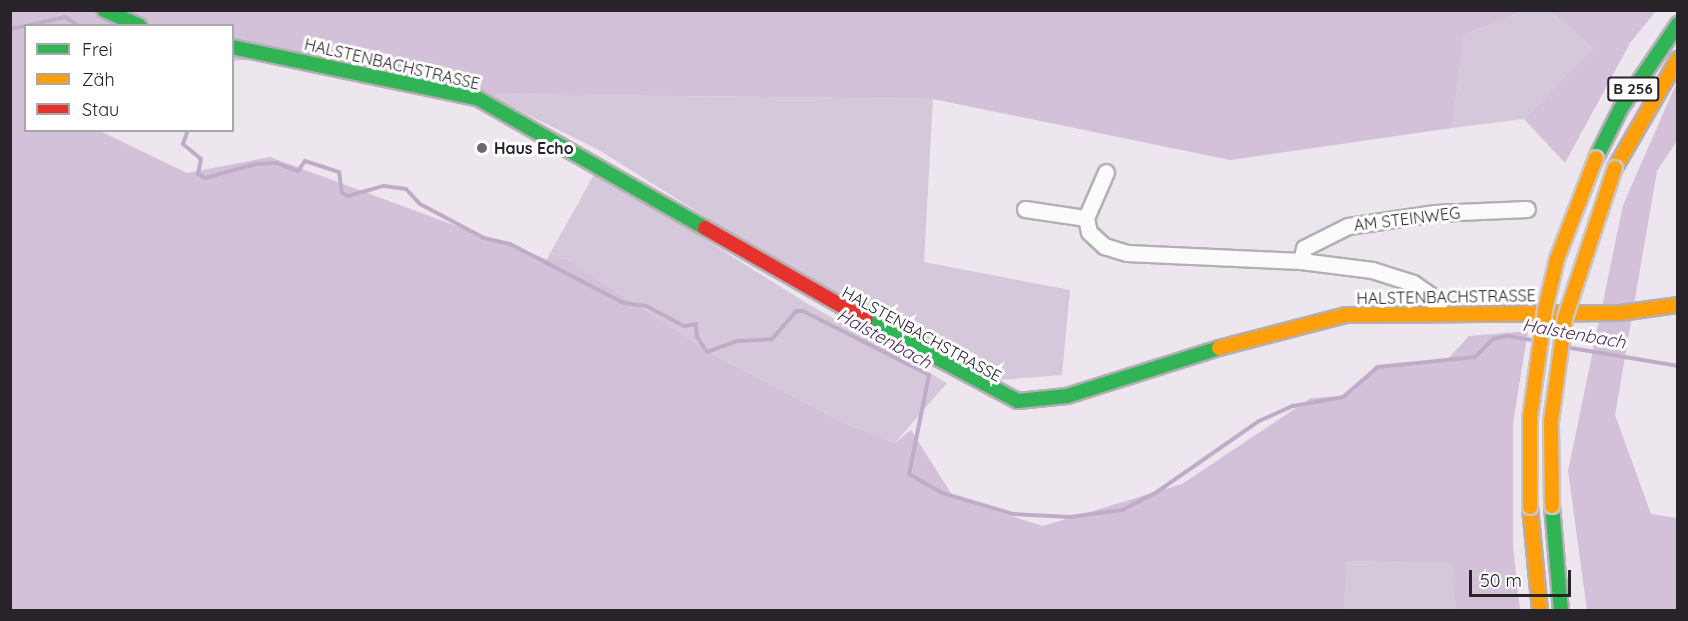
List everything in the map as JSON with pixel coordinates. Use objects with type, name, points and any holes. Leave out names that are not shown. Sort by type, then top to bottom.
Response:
[{"type":"main road","points":[[104,10],[136,24]]},
{"type":"main road","name":"B 256","points":[[1540,610],[1530,507],[1530,418],[1545,310],[1557,260],[1596,158],[1621,108],[1677,24]]},
{"type":"main road","name":"HALSTENBACHSTRASSE","points":[[234,47],[477,98],[588,157],[808,290],[1018,401],[1067,396],[1307,322],[1440,311],[1620,313],[1677,305]]},
{"type":"main road","name":"B 256","points":[[1561,610],[1552,506],[1551,422],[1565,318],[1616,168],[1677,59]]},
{"type":"street","points":[[1106,172],[1086,218],[1089,232],[1104,246],[1128,253],[1301,261],[1372,270],[1413,283],[1436,299],[1440,311]]},
{"type":"street","points":[[1025,209],[1086,218]]},
{"type":"street","name":"AM STEINWEG","points":[[1301,261],[1304,248],[1348,226],[1435,213],[1527,209]]},
{"type":"shaded area","points":[[10,11],[1524,11],[1464,35],[1452,128],[1230,160],[933,99],[486,94],[323,53],[234,61],[234,24],[24,24],[24,132],[102,132],[187,173],[270,157],[546,259],[567,259],[709,352],[840,421],[895,443],[911,430],[954,498],[1043,526],[1182,484],[1311,398],[1347,396],[1376,365],[1445,362],[1469,336],[1528,331],[1513,423],[1513,545],[1520,610],[1456,610],[1452,564],[1346,561],[1344,610],[11,610]]},
{"type":"shaded area","points":[[1524,11],[1550,11],[1595,48],[1524,119],[1452,128],[1464,35]]},
{"type":"shaded area","points":[[1550,11],[1656,11],[1630,43],[1565,163],[1524,119],[1594,48]]},
{"type":"shaded area","points":[[1677,82],[1677,141],[1657,171],[1615,415],[1651,514],[1677,518],[1677,610],[1587,610],[1568,471],[1623,205]]},
{"type":"shaded area","points":[[486,94],[933,99],[924,262],[1070,290],[1062,375],[988,381],[750,245],[599,150]]},
{"type":"shaded area","points":[[596,171],[808,304],[947,383],[895,443],[840,421],[709,352],[567,259],[547,259]]},
{"type":"shaded area","points":[[1345,561],[1453,564],[1456,610],[1344,610]]},
{"type":"waterway","name":"Halstenbach","points":[[65,17],[76,24]]},
{"type":"waterway","points":[[35,24],[65,17]]},
{"type":"waterway","points":[[10,29],[24,26]]},
{"type":"waterway","name":"Halstenbach","points":[[187,132],[183,144],[201,159],[198,174],[205,178],[256,164],[276,163],[298,171],[305,161],[339,172],[342,193],[348,196],[384,186],[406,189],[420,204],[484,238],[510,244],[624,303],[646,306],[684,326],[696,324],[697,337],[707,352],[738,341],[772,339],[796,311],[803,311],[929,375],[909,474],[942,493],[1013,514],[1070,517],[1122,510],[1154,494],[1259,421],[1293,406],[1343,397],[1378,367],[1475,357],[1493,339],[1507,336],[1531,340]]},
{"type":"waterway","name":"Halstenbach","points":[[1571,348],[1678,366]]},
{"type":"traffic: fast","points":[[104,10],[136,24]]},
{"type":"traffic: fast","points":[[1596,158],[1621,108],[1678,24]]},
{"type":"traffic: fast","points":[[234,47],[477,98],[705,228]]},
{"type":"traffic: fast","points":[[866,320],[1018,401],[1067,396],[1219,348]]},
{"type":"traffic: fast","points":[[1552,506],[1561,610]]},
{"type":"traffic: slow","points":[[1615,168],[1678,59]]},
{"type":"traffic: slow","points":[[1530,507],[1530,418],[1545,310],[1557,259],[1596,158]]},
{"type":"traffic: slow","points":[[1552,506],[1551,422],[1565,318],[1615,168]]},
{"type":"traffic: slow","points":[[1219,348],[1346,315],[1620,313],[1678,305]]},
{"type":"traffic: slow","points":[[1530,507],[1540,610]]},
{"type":"traffic: jam","points":[[705,228],[866,320]]},
{"type":"place","name":"Haus Echo","points":[[482,148]]}]
